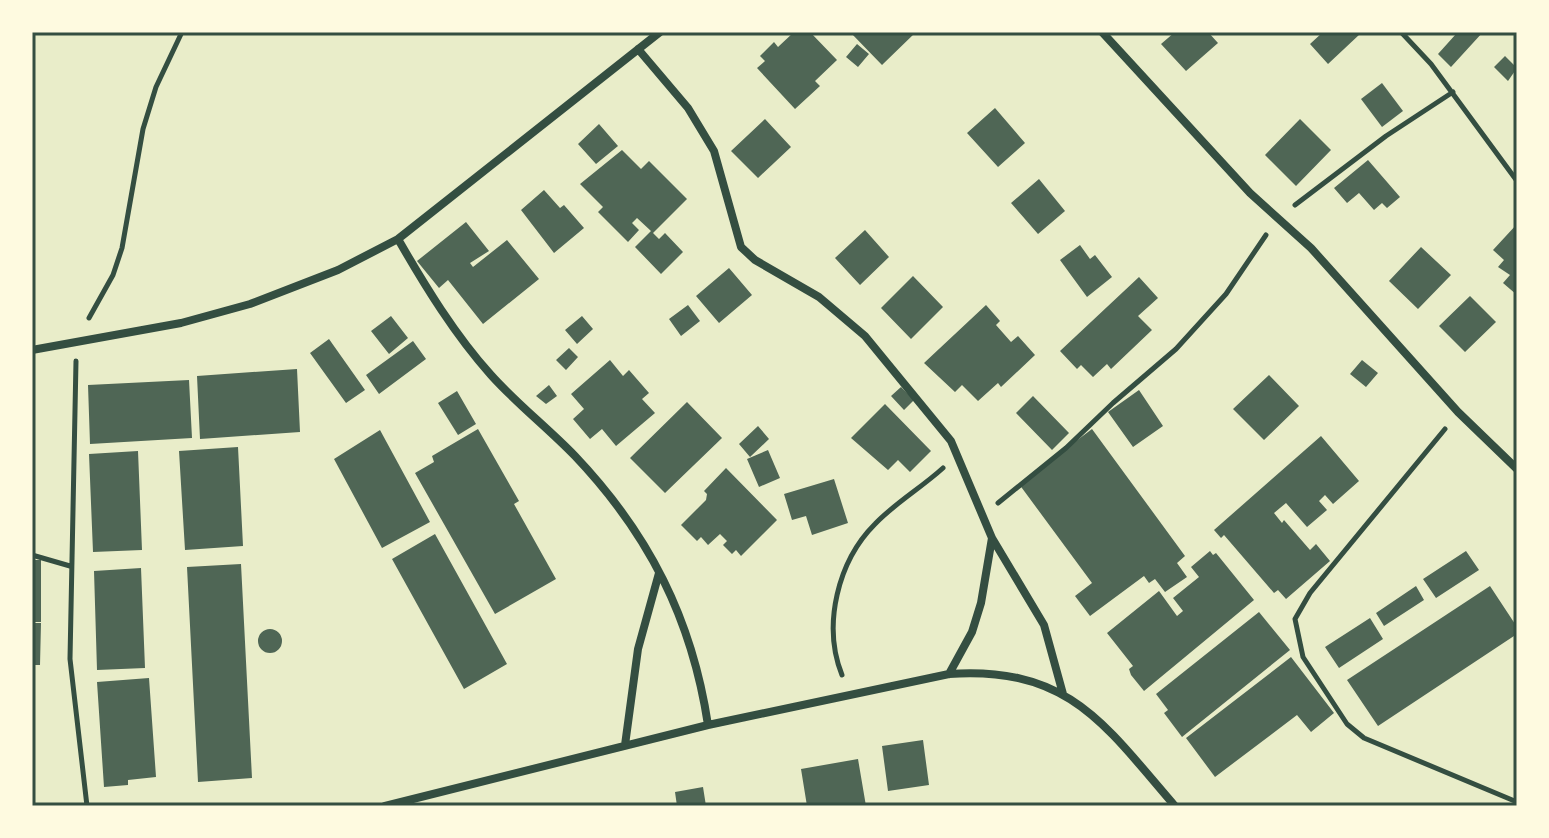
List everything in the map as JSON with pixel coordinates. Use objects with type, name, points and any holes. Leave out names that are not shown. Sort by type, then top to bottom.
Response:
[{"type":"street","points":[[32,350],[77,344],[250,304],[338,270],[398,239],[660,32]]},
{"type":"street","points":[[1102,32],[1215,155],[1311,248],[1458,412],[1517,469]]},
{"type":"street","points":[[638,49],[688,108],[714,151],[741,247],[755,260],[819,297],[865,336],[910,387],[957,455],[992,538],[1044,625],[1063,694]]},
{"type":"street","points":[[398,239],[423,283],[489,373],[601,486],[659,572],[688,635],[699,670],[708,725]]},
{"type":"street","points":[[949,674],[972,632],[981,603],[992,538]]},
{"type":"street","points":[[625,745],[638,649],[659,572]]},
{"type":"street","points":[[385,806],[708,725],[949,674],[979,672],[1017,677],[1063,694],[1090,711],[1175,806]]},
{"type":"path","points":[[87,806],[70,659],[77,344],[113,275],[122,248],[143,129],[156,87],[182,32]]},
{"type":"path","points":[[1401,32],[1453,92],[1501,164],[1517,181]]},
{"type":"path","points":[[984,514],[1066,448],[1176,349],[1226,294],[1279,218],[1375,144],[1453,92]]},
{"type":"path","points":[[1458,412],[1310,593],[1295,619],[1303,657],[1347,724],[1364,738],[1517,802]]},
{"type":"path","points":[[850,694],[839,667],[835,642],[833,612],[842,578],[856,548],[874,524],[957,455]]},
{"type":"path","points":[[32,555],[70,566]]},
{"type":"building","points":[[794,32],[810,32],[837,60],[815,81],[820,86],[795,109],[757,68],[765,61],[760,56],[774,42],[778,47]]},
{"type":"building","points":[[850,32],[916,32],[882,65]]},
{"type":"building","points":[[1175,32],[1208,32],[1218,43],[1186,71],[1161,44]]},
{"type":"building","points":[[1323,32],[1360,34],[1328,64],[1310,44]]},
{"type":"building","points":[[1453,32],[1483,32],[1451,67],[1438,54],[1456,34]]},
{"type":"building","points":[[857,44],[869,54],[858,67],[846,57]]},
{"type":"building","points":[[1505,56],[1517,68],[1508,81],[1494,67]]},
{"type":"building","points":[[1382,83],[1403,111],[1382,127],[1361,99]]},
{"type":"building","points":[[995,108],[1025,143],[998,167],[967,133]]},
{"type":"building","points":[[765,119],[791,147],[758,178],[731,151]]},
{"type":"building","points":[[1300,119],[1331,150],[1296,186],[1265,155]]},
{"type":"building","points":[[599,124],[618,146],[596,164],[578,144]]},
{"type":"building","points":[[622,150],[641,169],[649,161],[687,199],[653,233],[659,239],[665,233],[683,252],[661,274],[635,247],[651,231],[637,218],[632,223],[639,230],[628,242],[598,212],[603,207],[580,184]]},
{"type":"building","points":[[1368,160],[1400,197],[1387,208],[1382,203],[1374,210],[1359,193],[1347,203],[1334,188]]},
{"type":"building","points":[[1039,179],[1065,211],[1038,234],[1011,203]]},
{"type":"building","points":[[544,190],[560,208],[564,205],[584,228],[554,253],[521,210]]},
{"type":"building","points":[[466,222],[489,251],[470,263],[473,267],[507,240],[539,279],[483,324],[448,280],[439,288],[417,261]]},
{"type":"building","points":[[1517,224],[1517,295],[1503,283],[1510,275],[1498,267],[1504,260],[1493,250]]},
{"type":"building","points":[[865,230],[889,257],[860,285],[835,258]]},
{"type":"building","points":[[1080,245],[1090,259],[1095,255],[1112,277],[1087,297],[1060,260]]},
{"type":"building","points":[[1421,247],[1451,275],[1418,309],[1389,281]]},
{"type":"building","points":[[729,268],[752,295],[719,323],[696,296]]},
{"type":"building","points":[[913,276],[943,307],[911,339],[881,308]]},
{"type":"building","points":[[1139,277],[1158,298],[1138,316],[1152,330],[1111,369],[1107,364],[1093,377],[1081,365],[1077,369],[1060,351]]},
{"type":"building","points":[[1470,296],[1496,322],[1465,352],[1439,326]]},
{"type":"building","points":[[688,305],[700,321],[681,336],[669,319]]},
{"type":"building","points":[[986,305],[1000,321],[996,325],[1011,342],[1018,336],[1035,355],[1001,387],[998,383],[978,401],[962,385],[955,392],[924,363]]},
{"type":"building","points":[[391,316],[408,338],[389,354],[371,331]]},
{"type":"building","points":[[582,316],[593,329],[577,344],[565,330]]},
{"type":"building","points":[[329,339],[365,390],[346,403],[310,353]]},
{"type":"building","points":[[413,341],[426,359],[379,394],[366,375]]},
{"type":"building","points":[[569,348],[578,357],[566,370],[556,360]]},
{"type":"building","points":[[610,360],[623,376],[629,370],[649,393],[642,399],[655,413],[616,446],[602,429],[590,439],[573,419],[584,409],[571,394]]},
{"type":"building","points":[[1362,360],[1378,373],[1366,387],[1350,374]]},
{"type":"building","points":[[297,369],[300,432],[200,439],[197,376]]},
{"type":"building","points":[[1269,375],[1299,406],[1264,440],[1233,409]]},
{"type":"building","points":[[189,380],[192,438],[90,444],[88,385]]},
{"type":"building","points":[[549,385],[557,396],[546,404],[536,396]]},
{"type":"building","points":[[901,387],[914,400],[904,410],[891,396]]},
{"type":"building","points":[[1139,390],[1163,426],[1133,447],[1108,412]]},
{"type":"building","points":[[457,391],[476,424],[458,435],[438,403]]},
{"type":"building","points":[[1033,396],[1069,433],[1052,450],[1016,413]]},
{"type":"building","points":[[687,402],[722,438],[665,493],[630,458]]},
{"type":"building","points":[[885,404],[931,451],[910,472],[898,460],[888,470],[851,438]]},
{"type":"building","points":[[758,426],[769,439],[750,457],[739,444]]},
{"type":"building","points":[[478,429],[519,501],[514,504],[556,579],[495,614],[415,473],[434,462],[432,456]]},
{"type":"building","points":[[1092,429],[1185,556],[1177,563],[1187,577],[1165,592],[1155,579],[1149,583],[1144,576],[1090,616],[1075,596],[1092,583],[1019,484]]},
{"type":"building","points":[[380,430],[430,522],[382,548],[334,459]]},
{"type":"building","points":[[1321,436],[1359,481],[1333,504],[1325,495],[1319,501],[1327,510],[1307,527],[1286,503],[1274,513],[1310,550],[1316,544],[1330,561],[1286,599],[1278,590],[1274,593],[1224,535],[1221,538],[1214,530]]},
{"type":"building","points":[[238,447],[243,546],[185,550],[179,451]]},
{"type":"building","points":[[768,450],[780,478],[759,487],[747,459]]},
{"type":"building","points":[[138,451],[142,550],[93,552],[89,454]]},
{"type":"building","points":[[726,468],[777,520],[741,556],[736,550],[732,554],[723,545],[727,541],[720,534],[708,545],[701,537],[697,541],[681,525],[706,500],[704,491]]},
{"type":"building","points":[[834,479],[848,523],[812,535],[806,516],[792,520],[784,494]]},
{"type":"building","points":[[435,534],[507,664],[464,689],[392,559]]},
{"type":"building","points":[[1210,551],[1213,555],[1216,553],[1254,600],[1144,691],[1131,675],[1129,669],[1133,666],[1107,633],[1159,591],[1177,616],[1183,611],[1173,598],[1199,577],[1191,567]]},
{"type":"building","points":[[1466,551],[1479,570],[1436,598],[1423,579]]},
{"type":"building","points":[[32,560],[41,560],[41,622],[32,622]]},
{"type":"building","points":[[241,564],[252,778],[198,782],[187,567]]},
{"type":"building","points":[[141,568],[145,668],[97,670],[94,571]]},
{"type":"building","points":[[1416,586],[1424,600],[1384,626],[1376,613]]},
{"type":"building","points":[[1490,586],[1517,627],[1517,634],[1378,726],[1347,680]]},
{"type":"building","points":[[1259,612],[1290,650],[1182,737],[1164,713],[1168,710],[1156,694]]},
{"type":"building","points":[[1370,618],[1383,639],[1339,668],[1325,647]]},
{"type":"building","points":[[32,623],[41,623],[40,665],[32,665]]},
{"type":"building","points":[[270,629],[279,632],[282,641],[279,650],[270,653],[261,650],[258,641],[261,632]]},
{"type":"building","points":[[1291,657],[1334,713],[1311,732],[1297,715],[1215,777],[1186,738]]},
{"type":"building","points":[[149,678],[156,777],[128,780],[128,785],[104,787],[97,682]]},
{"type":"building","points":[[923,740],[929,785],[888,791],[882,746]]},
{"type":"building","points":[[858,759],[866,806],[807,806],[801,769]]},
{"type":"building","points":[[703,787],[706,806],[677,806],[675,792]]}]
